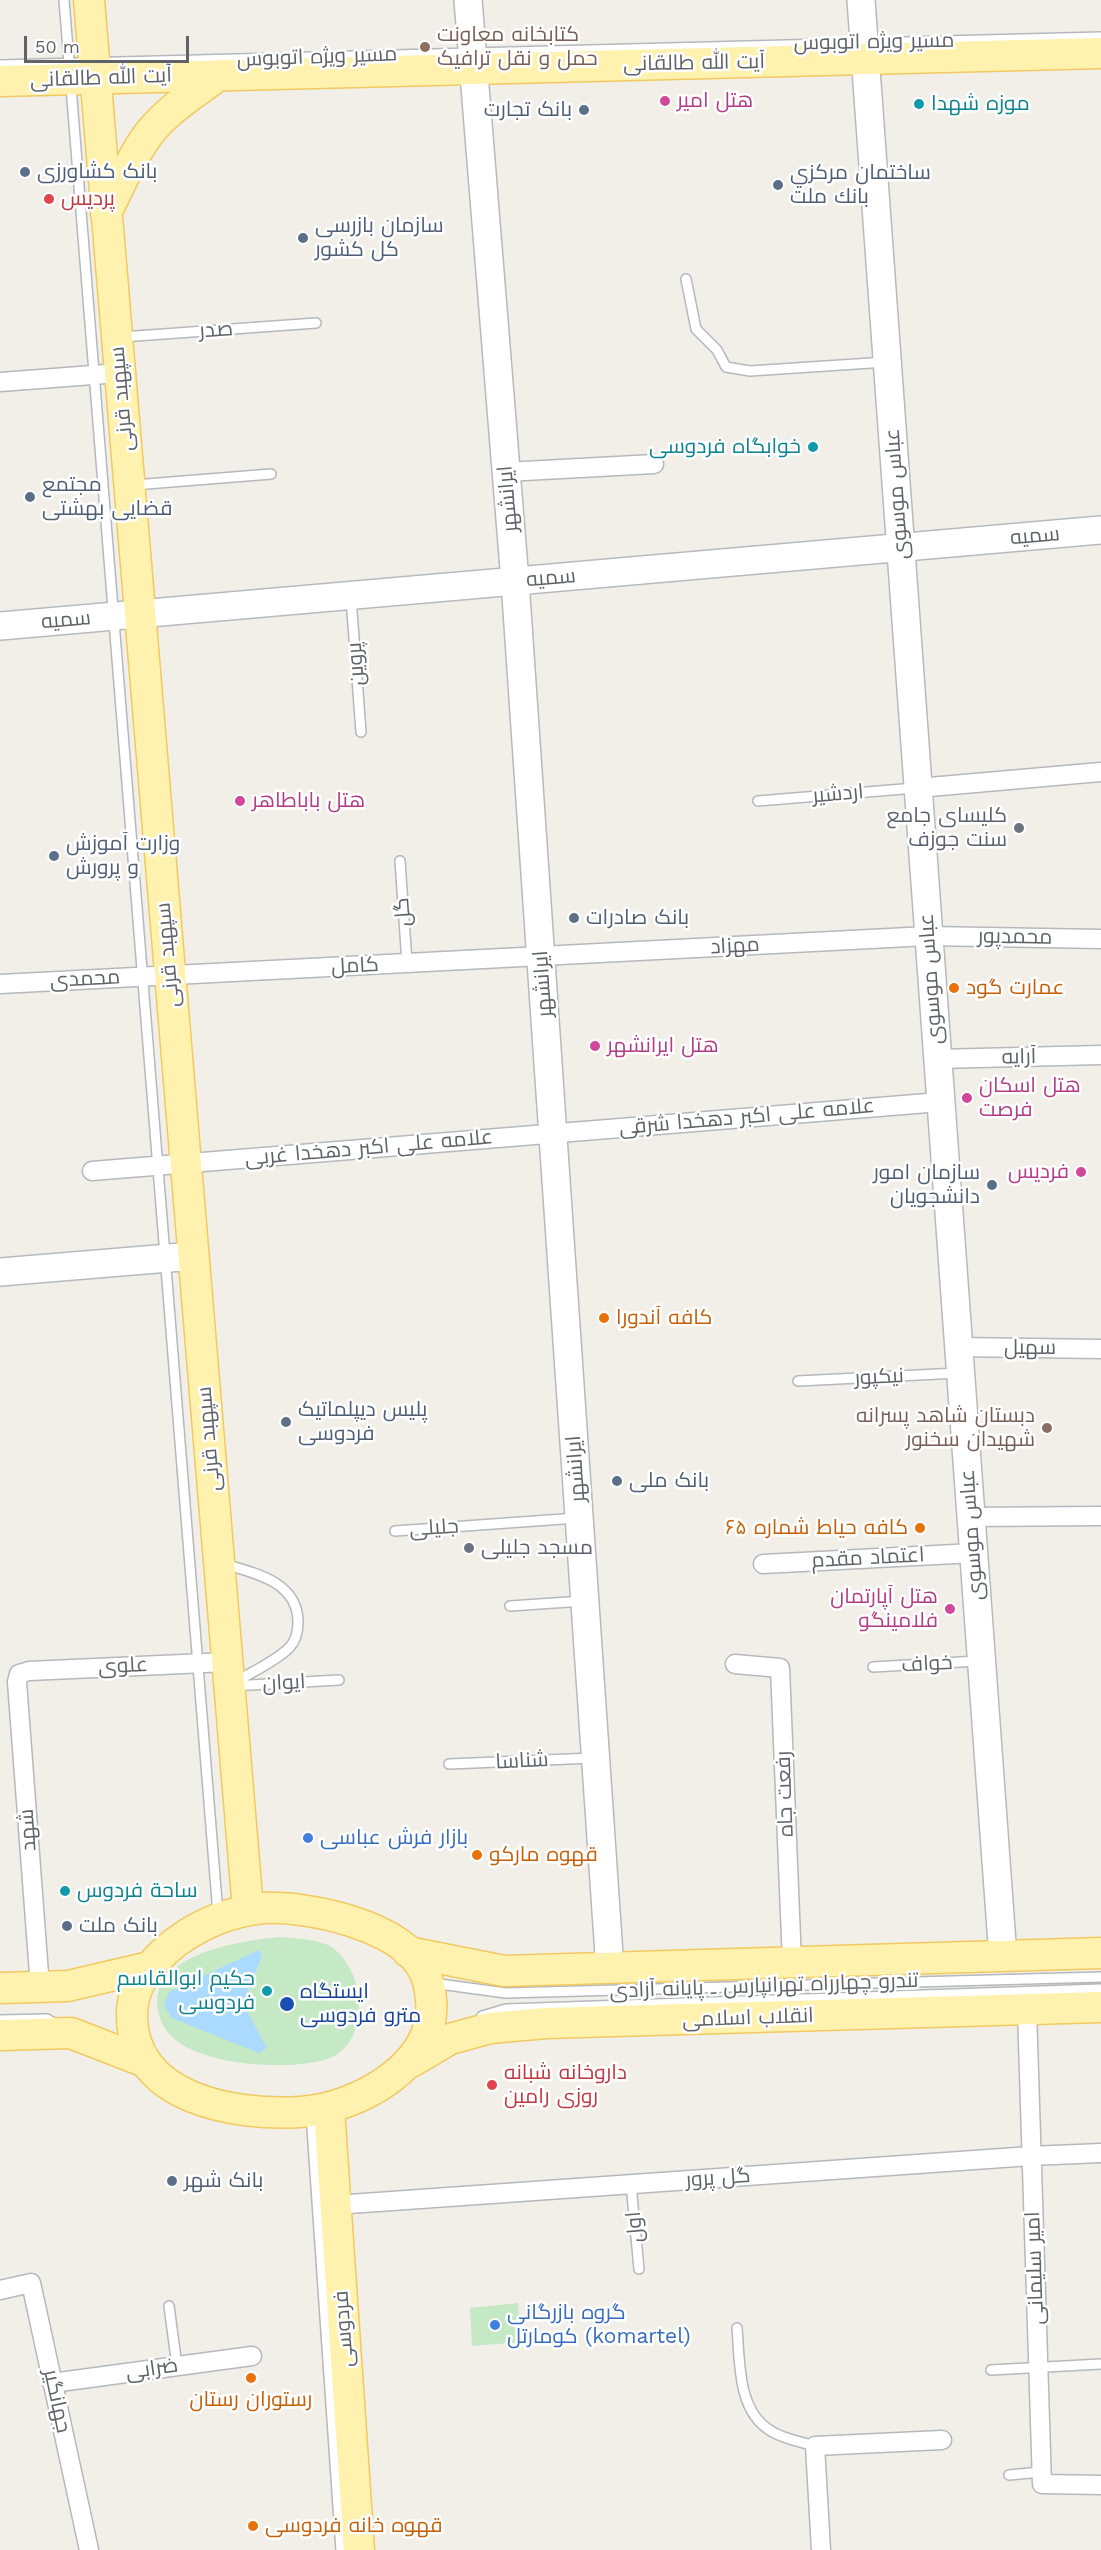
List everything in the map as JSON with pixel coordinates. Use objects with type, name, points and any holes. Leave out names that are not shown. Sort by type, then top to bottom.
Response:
[{"type":"main road","name":"سپهبد قرنی","points":[[89,0],[82,71],[106,213],[116,337],[106,374],[129,485],[126,615],[171,1164],[179,1258],[219,1563],[248,1909]]},
{"type":"main road","name":"ایرانشهر","points":[[468,0],[515,581],[610,1969]]},
{"type":"main road","name":"عباس موسوی","points":[[861,0],[1003,1957]]},
{"type":"main road","name":"آیت الله طالقانی","points":[[0,81],[82,71],[219,75],[473,61],[865,51],[1101,53]]},
{"type":"main road","points":[[106,213],[141,144],[152,130],[170,112],[219,75]]},
{"type":"main road","name":"سمیه","points":[[0,626],[1101,530]]},
{"type":"main road","points":[[0,1272],[179,1258]]},
{"type":"main road","points":[[0,2035],[71,2033],[144,2061],[174,2088],[213,2104],[263,2111],[320,2110],[368,2093],[404,2066],[417,2051],[433,2029],[428,1982],[421,1966],[408,1952],[381,1934],[333,1916],[281,1908],[248,1909],[218,1919],[186,1935],[149,1967],[135,1991],[132,2012],[133,2036],[144,2061]]},
{"type":"main road","points":[[408,1952],[504,1971],[1101,1953]]},
{"type":"main road","points":[[0,1988],[54,1990],[149,1967]]},
{"type":"main road","name":"انقلاب اسلامی","points":[[404,2066],[450,2039],[490,2028],[546,2023],[1101,2007]]},
{"type":"main road","name":"فردوسی","points":[[320,2110],[335,2205],[359,2550]]},
{"type":"street","points":[[0,382],[106,374]]},
{"type":"street","points":[[506,472],[654,464]]},
{"type":"street","points":[[918,788],[1101,772]]},
{"type":"street","name":"مهزاد","points":[[541,956],[928,936]]},
{"type":"street","name":"محمدپور","points":[[928,936],[1101,939]]},
{"type":"street","name":"کامل","points":[[156,976],[541,956]]},
{"type":"street","name":"محمدی","points":[[0,984],[156,976]]},
{"type":"street","name":"آرایه","points":[[937,1059],[1101,1055]]},
{"type":"street","name":"علامه علی اکبر دهخدا شرقی","points":[[553,1133],[940,1102]]},
{"type":"street","name":"علامه علی اکبر دهخدا غربی","points":[[92,1171],[553,1133]]},
{"type":"street","name":"سهیل","points":[[959,1360],[1101,1349]]},
{"type":"street","points":[[970,1517],[1101,1515]]},
{"type":"street","name":"اعتماد مقدم","points":[[763,1564],[974,1553]]},
{"type":"street","name":"علوی","points":[[19,1674],[29,1671],[197,1663],[228,1674]]},
{"type":"street","name":"رفعت جاه","points":[[735,1664],[780,1668],[792,1963]]},
{"type":"street","name":"شهد","points":[[19,1674],[18,1693],[54,1990]]},
{"type":"street","name":"امیر سلیمانی","points":[[1027,2010],[1041,2472]]},
{"type":"street","name":"گل پرور","points":[[335,2205],[1101,2153]]},
{"type":"street","name":"جهانگیر","points":[[0,2290],[31,2283],[89,2550]]},
{"type":"street","name":"ضرابی","points":[[52,2383],[252,2356]]},
{"type":"street","points":[[821,2550],[815,2446],[942,2440]]},
{"type":"street","points":[[1041,2472],[1042,2484],[1092,2484]]},
{"type":"lane","points":[[64,0],[82,71],[126,615]]},
{"type":"lane","name":"مسیر ویژه اتوبوس","points":[[865,51],[1101,37]]},
{"type":"lane","name":"مسیر ویژه اتوبوس","points":[[0,65],[82,71],[473,61]]},
{"type":"lane","points":[[686,279],[696,329],[717,350],[726,367],[750,370],[887,362]]},
{"type":"lane","name":"صدر","points":[[116,337],[316,323]]},
{"type":"lane","points":[[129,485],[271,474]]},
{"type":"lane","name":"پروین","points":[[351,595],[361,732]]},
{"type":"lane","name":"اردشیر","points":[[758,801],[918,788]]},
{"type":"lane","name":"گل","points":[[400,861],[407,963]]},
{"type":"lane","points":[[179,1258],[197,1663],[218,1919]]},
{"type":"lane","name":"نیکپور","points":[[798,1381],[959,1360]]},
{"type":"lane","name":"جلیلی","points":[[396,1531],[579,1518]]},
{"type":"lane","points":[[219,1563],[260,1575],[284,1587],[298,1617],[296,1637],[290,1647],[228,1674]]},
{"type":"lane","points":[[510,1606],[585,1601]]},
{"type":"lane","name":"خواف","points":[[873,1667],[981,1660]]},
{"type":"lane","name":"ایوان","points":[[228,1674],[339,1680]]},
{"type":"lane","name":"شناسا","points":[[449,1764],[596,1757]]},
{"type":"lane","name":"تندرو چهارراه تهرانپارس ـ پایانه آزادی","points":[[428,1982],[506,1993],[1101,1977]]},
{"type":"lane","points":[[472,2018],[507,2009],[1101,1989]]},
{"type":"lane","points":[[0,2020],[47,2019],[71,2033]]},
{"type":"lane","name":"فردوسی","points":[[320,2110],[341,2550]]},
{"type":"lane","name":"اول","points":[[631,2184],[639,2269]]},
{"type":"lane","points":[[169,2306],[177,2366]]},
{"type":"lane","points":[[737,2328],[742,2392],[757,2418],[770,2431],[815,2446]]},
{"type":"lane","points":[[991,2370],[1101,2364]]},
{"type":"lane","points":[[1009,2475],[1041,2472]]},
{"type":"green space","points":[[280,1937],[316,1941],[333,1948],[343,1958],[351,1970],[356,1985],[359,2015],[349,2043],[339,2053],[328,2059],[296,2065],[241,2063],[187,2048],[167,2031],[159,2014],[158,1994],[166,1978],[180,1965],[198,1955],[241,1942]],"holes":[[[262,1956],[243,2004],[172,2018]]]},
{"type":"green space","name":"گروه بازرگانی کومارتل (komartel)","points":[[518,2303],[521,2342],[472,2346],[470,2308]]},
{"type":"water","points":[[259,1950],[262,1956],[243,2004],[267,2048],[259,2053],[172,2018],[164,2006],[169,1992]]},
{"type":"place","name":"کتابخانه معاونت حمل و نقل ترافیک","points":[[425,47]]},
{"type":"place","name":"هتل امیر","points":[[665,101]]},
{"type":"place","name":"موزه شهدا","points":[[919,104]]},
{"type":"place","name":"بانک تجارت","points":[[584,110]]},
{"type":"place","name":"بانک کشاورزی","points":[[25,172]]},
{"type":"place","name":"ساختمان مركزي بانك ملت","points":[[778,185]]},
{"type":"place","name":"پردیس","points":[[49,199]]},
{"type":"place","name":"سازمان بازرسی کل کشور","points":[[303,238]]},
{"type":"place","name":"خوابگاه فردوسی","points":[[813,447]]},
{"type":"place","name":"مجتمع قضایی بهشتی","points":[[30,497]]},
{"type":"place","name":"هتل باباطاهر","points":[[240,801]]},
{"type":"place","name":"کلیسای جامع سنت جوزف","points":[[1019,828]]},
{"type":"place","name":"وزارت آموزش و پرورش","points":[[54,856]]},
{"type":"place","name":"بانک صادرات","points":[[574,918]]},
{"type":"place","name":"عمارت گود","points":[[954,988]]},
{"type":"place","name":"هتل ایرانشهر","points":[[595,1046]]},
{"type":"place","name":"هتل اسکان فرصت","points":[[967,1098]]},
{"type":"place","name":"فردیس","points":[[1081,1172]]},
{"type":"place","name":"سازمان امور دانشجویان","points":[[992,1185]]},
{"type":"place","name":"کافه آندورا","points":[[604,1318]]},
{"type":"place","name":"پلیس دیپلماتیک فردوسی","points":[[286,1422]]},
{"type":"place","name":"دبستان شاهد پسرانه شهیدان سخنور","points":[[1047,1428]]},
{"type":"place","name":"بانک ملی","points":[[617,1481]]},
{"type":"place","name":"کافه حياط شماره ۶۵","points":[[920,1528]]},
{"type":"place","name":"مسجد جلیلی","points":[[469,1548]]},
{"type":"place","name":"هتل آپارتمان فلامینگو","points":[[950,1609]]},
{"type":"place","name":"بازار فرش عباسی","points":[[308,1838]]},
{"type":"place","name":"قهوه مارکو","points":[[477,1855]]},
{"type":"place","name":"ساحة فردوس","points":[[65,1891]]},
{"type":"place","name":"بانک ملت","points":[[67,1926]]},
{"type":"place","name":"حکیم ابوالقاسم فردوسی","points":[[267,1991]]},
{"type":"place","name":"ایستگاه مترو فردوسی","points":[[287,2004]]},
{"type":"place","name":"داروخانه شبانه روزی رامین","points":[[492,2085]]},
{"type":"place","name":"بانک شهر","points":[[172,2181]]},
{"type":"place","name":"گروه بازرگانی کومارتل (komartel)","points":[[495,2325]]},
{"type":"place","name":"رستوران رستان","points":[[251,2378]]},
{"type":"place","name":"قهوه خانه فردوسی","points":[[253,2526]]}]
